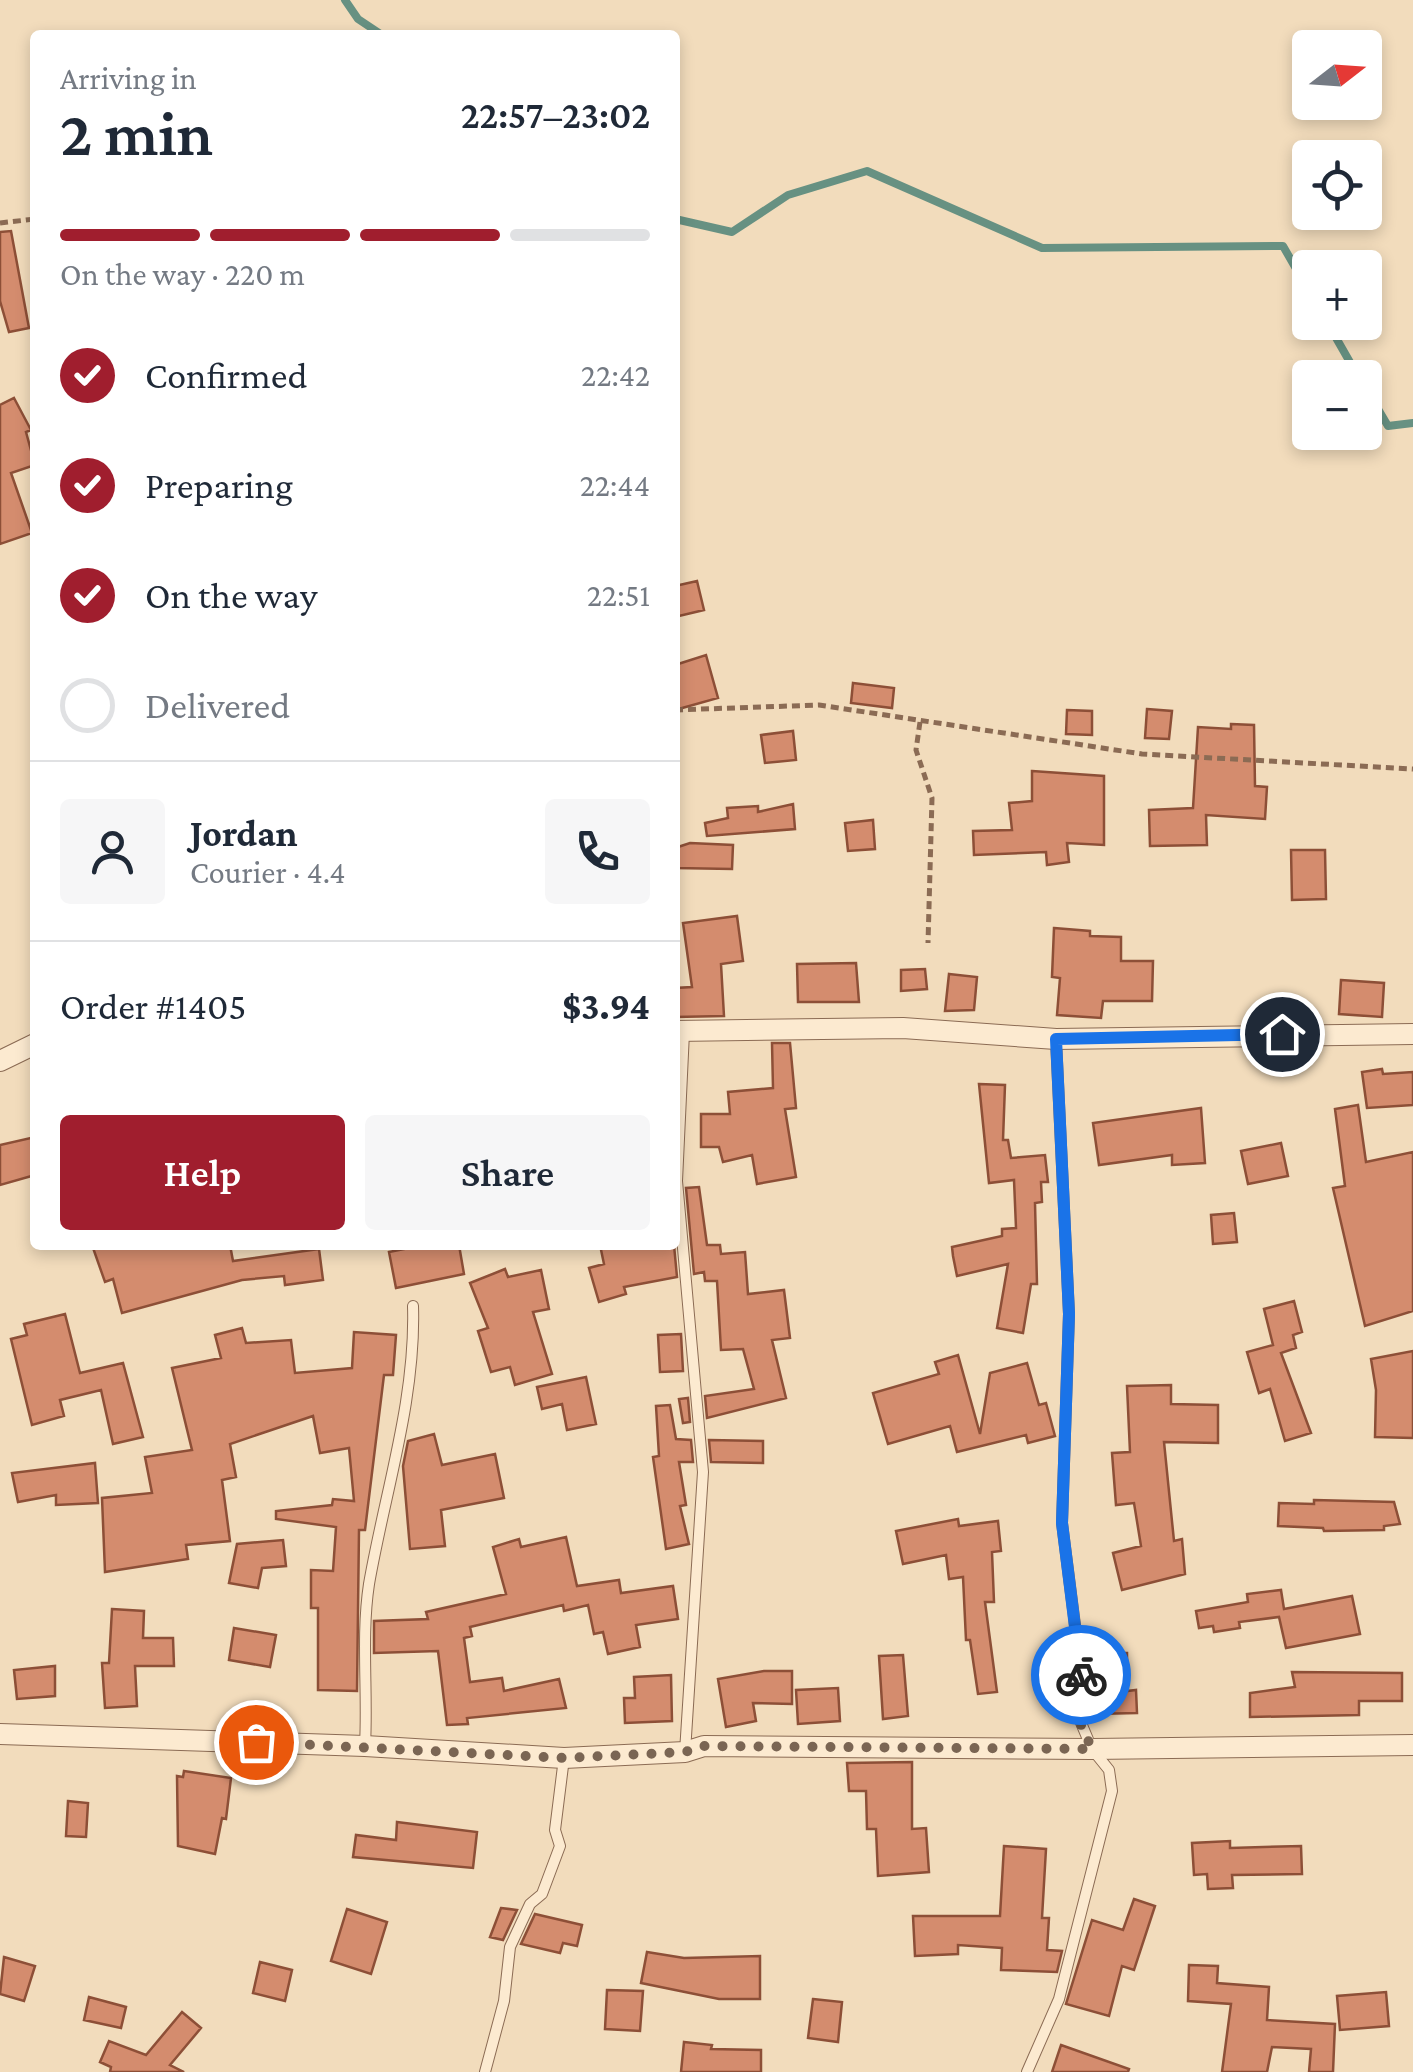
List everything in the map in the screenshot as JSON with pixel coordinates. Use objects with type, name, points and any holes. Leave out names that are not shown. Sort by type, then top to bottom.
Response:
[{"type":"street","points":[[680,1032],[903,1028],[1056,1039],[1413,1034]]},
{"type":"street","points":[[0,1061],[30,1046]]},
{"type":"street","points":[[0,1734],[365,1746],[564,1758],[685,1752],[704,1746],[1092,1749],[1413,1745]]},
{"type":"lane","points":[[1027,2072],[1060,1999],[1112,1791],[1109,1770],[1092,1749],[1078,1718],[1082,1680],[1062,1523],[1069,1314],[1056,1039]]},
{"type":"lane","points":[[680,1215],[703,1472],[685,1752]]},
{"type":"lane","points":[[365,1746],[368,1589],[396,1435],[406,1406],[414,1351],[413,1306]]},
{"type":"lane","points":[[485,2072],[504,2001],[510,1946],[530,1904],[542,1894],[560,1846],[555,1830],[564,1758]]},
{"type":"path","points":[[0,223],[30,220]]},
{"type":"path","points":[[680,710],[819,704],[1142,754],[1413,769]]},
{"type":"path","points":[[920,722],[916,750],[932,798],[928,943]]},
{"type":"building","points":[[11,231],[29,328],[9,332],[0,301],[0,232]]},
{"type":"building","points":[[14,398],[30,428],[26,432],[30,467],[11,473],[30,534],[0,544],[0,405]]},
{"type":"building","points":[[697,581],[704,610],[680,616],[680,585]]},
{"type":"building","points":[[706,655],[718,698],[680,709],[680,663]]},
{"type":"building","points":[[853,683],[894,688],[892,708],[851,703]]},
{"type":"building","points":[[1147,709],[1172,711],[1169,739],[1145,738]]},
{"type":"building","points":[[1067,710],[1092,711],[1092,735],[1066,734]]},
{"type":"building","points":[[1231,724],[1254,725],[1255,786],[1267,787],[1265,819],[1206,815],[1207,845],[1150,846],[1149,810],[1193,808],[1198,727],[1231,729]]},
{"type":"building","points":[[793,731],[796,760],[765,763],[761,735]]},
{"type":"building","points":[[1032,771],[1104,776],[1104,845],[1067,843],[1069,862],[1047,865],[1046,852],[974,855],[973,831],[1012,830],[1009,803],[1032,801]]},
{"type":"building","points":[[793,804],[795,829],[707,836],[705,823],[728,818],[727,808],[758,806],[758,812]]},
{"type":"building","points":[[873,820],[875,849],[848,851],[845,823]]},
{"type":"building","points":[[690,843],[733,845],[732,869],[680,868],[680,846]]},
{"type":"building","points":[[1291,850],[1325,850],[1326,899],[1292,900]]},
{"type":"building","points":[[737,916],[743,961],[721,964],[724,1016],[680,1017],[680,988],[692,987],[683,923]]},
{"type":"building","points":[[1054,928],[1090,931],[1090,936],[1121,937],[1121,961],[1153,961],[1152,1001],[1103,1001],[1101,1018],[1057,1015],[1060,978],[1052,977]]},
{"type":"building","points":[[856,963],[859,1002],[798,1002],[797,964]]},
{"type":"building","points":[[925,969],[927,989],[901,991],[901,970]]},
{"type":"building","points":[[949,974],[977,977],[974,1010],[945,1011]]},
{"type":"building","points":[[1341,980],[1384,983],[1382,1017],[1339,1014]]},
{"type":"building","points":[[772,1043],[790,1043],[796,1108],[785,1109],[796,1177],[757,1184],[752,1155],[723,1162],[719,1147],[701,1147],[701,1114],[730,1114],[728,1092],[773,1088]]},
{"type":"building","points":[[1382,1069],[1383,1074],[1413,1072],[1413,1105],[1367,1108],[1362,1072]]},
{"type":"building","points":[[979,1084],[1005,1085],[1003,1140],[1008,1140],[1011,1158],[1045,1155],[1048,1182],[1041,1182],[1042,1202],[1035,1203],[1037,1284],[1031,1284],[1023,1333],[997,1328],[1008,1264],[957,1276],[953,1256],[952,1247],[1002,1236],[1002,1229],[1016,1228],[1014,1180],[989,1183]]},
{"type":"building","points":[[1358,1105],[1366,1162],[1413,1152],[1413,1311],[1365,1326],[1333,1188],[1345,1186],[1335,1109]]},
{"type":"building","points":[[1201,1108],[1205,1163],[1172,1165],[1172,1155],[1099,1165],[1093,1123]]},
{"type":"building","points":[[30,1138],[30,1176],[0,1185],[0,1145]]},
{"type":"building","points":[[1281,1143],[1288,1176],[1248,1184],[1241,1151]]},
{"type":"building","points":[[699,1187],[707,1245],[720,1245],[721,1254],[745,1252],[748,1294],[784,1290],[790,1338],[772,1340],[786,1398],[707,1418],[705,1396],[754,1389],[743,1349],[721,1350],[717,1281],[705,1281],[704,1272],[694,1274],[686,1188]]},
{"type":"building","points":[[1234,1213],[1237,1242],[1213,1244],[1211,1215]]},
{"type":"building","points":[[94,1250],[231,1250],[233,1261],[319,1250],[323,1280],[285,1285],[284,1276],[242,1280],[122,1313],[113,1279],[105,1282]]},
{"type":"building","points":[[460,1250],[464,1274],[396,1288],[389,1252]]},
{"type":"building","points":[[601,1250],[674,1250],[677,1277],[624,1287],[626,1294],[599,1302],[589,1268],[604,1264]]},
{"type":"building","points":[[505,1269],[508,1277],[541,1270],[549,1309],[533,1312],[552,1374],[515,1385],[510,1367],[491,1372],[478,1331],[488,1328],[470,1283]]},
{"type":"building","points":[[1294,1301],[1302,1332],[1293,1335],[1296,1348],[1281,1353],[1311,1433],[1285,1441],[1270,1389],[1259,1393],[1247,1352],[1273,1345],[1264,1309]]},
{"type":"building","points":[[65,1314],[80,1373],[123,1363],[143,1437],[113,1444],[101,1390],[60,1400],[64,1416],[32,1425],[11,1339],[27,1335],[24,1324]]},
{"type":"building","points":[[242,1328],[246,1343],[291,1340],[295,1373],[352,1368],[354,1332],[396,1335],[393,1375],[384,1375],[365,1530],[359,1530],[357,1691],[318,1690],[318,1608],[311,1608],[311,1570],[333,1571],[336,1527],[276,1519],[276,1511],[332,1505],[333,1499],[354,1501],[349,1448],[320,1453],[313,1416],[230,1444],[236,1477],[222,1480],[230,1541],[186,1545],[188,1559],[105,1572],[102,1498],[152,1493],[145,1457],[192,1450],[172,1368],[221,1358],[215,1335]]},
{"type":"building","points":[[681,1334],[683,1371],[660,1372],[658,1335]]},
{"type":"building","points":[[1413,1351],[1413,1438],[1375,1437],[1376,1390],[1371,1359]]},
{"type":"building","points":[[958,1355],[980,1434],[990,1373],[1027,1363],[1039,1405],[1046,1403],[1055,1436],[1028,1443],[1026,1435],[957,1452],[950,1426],[888,1444],[873,1393],[939,1374],[935,1362]]},
{"type":"building","points":[[586,1377],[596,1424],[567,1430],[562,1404],[542,1409],[537,1387]]},
{"type":"building","points":[[1171,1385],[1171,1404],[1218,1405],[1218,1443],[1164,1442],[1174,1541],[1182,1539],[1185,1574],[1122,1590],[1113,1553],[1141,1546],[1134,1503],[1116,1505],[1112,1453],[1130,1452],[1127,1386]]},
{"type":"building","points":[[688,1398],[690,1422],[683,1423],[679,1399]]},
{"type":"building","points":[[670,1405],[676,1439],[691,1440],[693,1462],[679,1462],[686,1505],[680,1506],[689,1544],[666,1549],[653,1457],[659,1456],[656,1406]]},
{"type":"building","points":[[434,1434],[442,1465],[495,1454],[504,1498],[441,1510],[445,1546],[410,1549],[403,1466],[408,1441]]},
{"type":"building","points":[[709,1440],[763,1441],[763,1463],[711,1462]]},
{"type":"building","points":[[95,1463],[98,1503],[56,1505],[56,1495],[18,1502],[12,1473]]},
{"type":"building","points":[[1314,1500],[1394,1502],[1400,1524],[1384,1526],[1384,1530],[1324,1531],[1278,1526],[1279,1503],[1314,1504]]},
{"type":"building","points":[[958,1519],[959,1526],[998,1521],[1001,1551],[992,1552],[994,1602],[985,1602],[997,1692],[978,1694],[970,1640],[966,1640],[963,1577],[949,1579],[946,1555],[903,1564],[896,1531]]},
{"type":"building","points":[[566,1537],[577,1586],[619,1580],[621,1593],[673,1586],[678,1619],[636,1625],[640,1647],[608,1654],[603,1632],[594,1634],[588,1605],[564,1611],[563,1605],[470,1627],[472,1636],[464,1638],[470,1682],[502,1678],[504,1691],[559,1679],[566,1708],[467,1718],[468,1724],[447,1725],[438,1651],[374,1653],[374,1621],[428,1619],[426,1612],[506,1594],[493,1547],[519,1539],[521,1547]]},
{"type":"building","points":[[283,1540],[286,1566],[262,1568],[258,1588],[229,1583],[237,1544]]},
{"type":"building","points":[[1281,1590],[1284,1609],[1352,1596],[1360,1634],[1286,1648],[1279,1617],[1239,1622],[1240,1628],[1214,1632],[1213,1626],[1199,1628],[1196,1611],[1248,1602],[1247,1594]]},
{"type":"building","points":[[112,1609],[144,1611],[143,1638],[173,1638],[174,1666],[135,1666],[137,1706],[105,1708],[102,1663],[109,1663]]},
{"type":"building","points":[[234,1628],[276,1635],[270,1667],[229,1660]]},
{"type":"building","points":[[1106,1653],[1127,1653],[1127,1691],[1136,1690],[1137,1713],[1094,1714],[1093,1692],[1106,1691]]},
{"type":"building","points":[[903,1655],[908,1716],[883,1719],[879,1656]]},
{"type":"building","points":[[55,1666],[55,1696],[17,1699],[14,1670]]},
{"type":"building","points":[[764,1671],[792,1671],[792,1704],[753,1703],[756,1721],[726,1727],[718,1679]]},
{"type":"building","points":[[1292,1672],[1402,1673],[1402,1701],[1359,1701],[1359,1715],[1250,1717],[1250,1693],[1295,1687]]},
{"type":"building","points":[[671,1675],[672,1721],[625,1723],[624,1698],[635,1698],[634,1677]]},
{"type":"building","points":[[838,1688],[840,1721],[798,1724],[796,1690]]},
{"type":"building","points":[[912,1762],[912,1829],[926,1828],[929,1872],[878,1876],[876,1829],[867,1829],[866,1791],[849,1791],[847,1763]]},
{"type":"building","points":[[184,1771],[231,1778],[226,1819],[222,1818],[215,1854],[178,1846],[177,1776],[183,1777]]},
{"type":"building","points":[[68,1801],[88,1803],[86,1837],[66,1836]]},
{"type":"building","points":[[397,1822],[477,1832],[473,1868],[353,1857],[356,1835],[396,1840]]},
{"type":"building","points":[[1230,1841],[1230,1848],[1301,1846],[1302,1874],[1232,1875],[1233,1888],[1208,1889],[1207,1874],[1194,1875],[1192,1843]]},
{"type":"building","points":[[1004,1846],[1046,1849],[1042,1918],[1049,1918],[1047,1950],[1062,1951],[1057,1972],[1001,1970],[1002,1948],[958,1945],[958,1954],[915,1956],[913,1916],[1000,1916]]},
{"type":"building","points":[[1134,1899],[1155,1906],[1134,1970],[1122,1966],[1109,2016],[1066,2004],[1092,1920],[1123,1930]]},
{"type":"building","points":[[501,1908],[517,1910],[503,1940],[490,1937]]},
{"type":"building","points":[[347,1909],[387,1922],[371,1974],[331,1961]]},
{"type":"building","points":[[535,1914],[582,1925],[577,1946],[563,1943],[560,1953],[521,1944]]},
{"type":"building","points":[[647,1952],[684,1958],[760,1956],[760,1999],[719,1999],[641,1983]]},
{"type":"building","points":[[4,1957],[35,1966],[24,2001],[0,1994]]},
{"type":"building","points":[[260,1962],[292,1970],[285,2001],[253,1993]]},
{"type":"building","points":[[1189,1965],[1218,1966],[1217,1983],[1269,1987],[1267,2020],[1335,2024],[1333,2072],[1309,2072],[1311,2049],[1272,2047],[1267,2072],[1222,2072],[1231,2004],[1188,2001]]},
{"type":"building","points":[[607,1990],[643,1991],[640,2031],[605,2029]]},
{"type":"building","points":[[1386,1992],[1389,2026],[1340,2030],[1337,1996]]},
{"type":"building","points":[[89,1997],[126,2007],[121,2028],[84,2020]]},
{"type":"building","points":[[813,1999],[842,2002],[838,2042],[808,2038]]},
{"type":"building","points":[[182,2012],[201,2028],[170,2065],[184,2072],[110,2072],[111,2067],[100,2062],[109,2041],[146,2055]]},
{"type":"building","points":[[684,2042],[712,2045],[711,2049],[761,2050],[761,2072],[681,2072]]},
{"type":"building","points":[[1061,2045],[1129,2069],[1128,2072],[1052,2072]]},
{"type":"waterway","points":[[345,0],[358,19],[374,30]]},
{"type":"waterway","points":[[680,220],[732,232],[788,195],[867,171],[1042,248],[1283,246],[1292,262]]},
{"type":"waterway","points":[[1337,340],[1349,360]]},
{"type":"waterway","points":[[1382,416],[1388,426],[1413,423]]},
{"type":"way so far","points":[[256,1742],[564,1758],[685,1752],[704,1746],[1092,1749],[1078,1718],[1081,1675]]},
{"type":"route","points":[[1081,1675],[1062,1523],[1069,1417],[1069,1314],[1056,1039],[1282,1034]]}]
